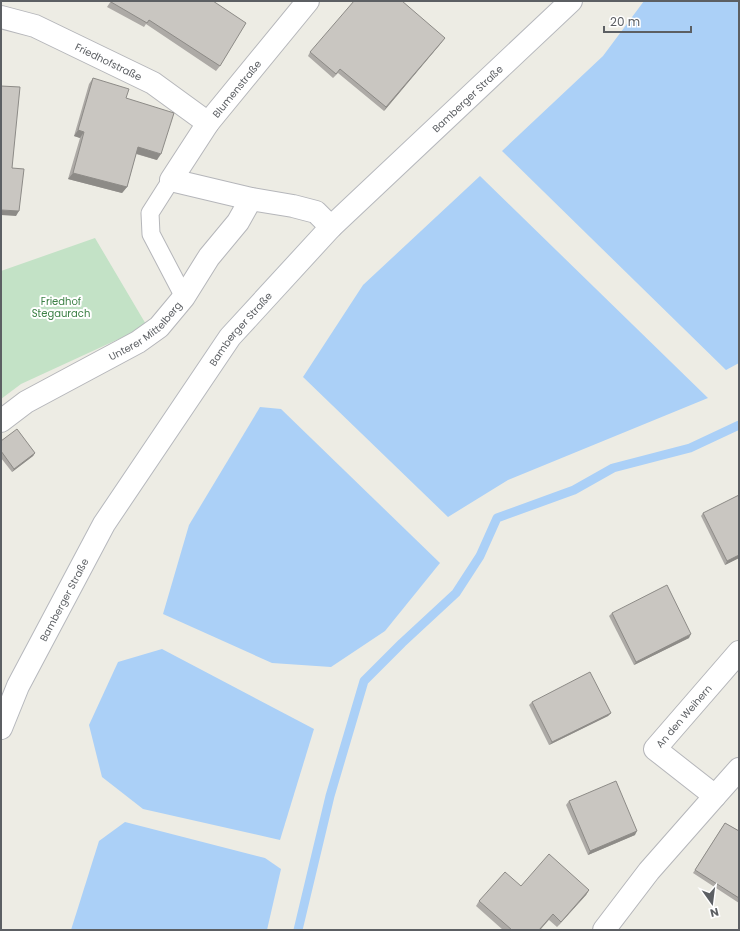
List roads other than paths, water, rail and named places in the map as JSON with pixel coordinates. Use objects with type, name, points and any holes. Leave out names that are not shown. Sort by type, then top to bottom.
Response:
[{"type":"street","name":"Blumenstraße","points":[[171,180],[208,124],[308,1]]},
{"type":"street","name":"Bamberger Straße","points":[[1,728],[18,686],[104,524],[230,338],[331,227],[572,1]]},
{"type":"street","name":"Friedhofstraße","points":[[1,17],[35,26],[153,83],[208,124]]},
{"type":"street","points":[[171,180],[251,199],[293,206],[316,212],[331,227]]},
{"type":"street","name":"Unterer Mittelberg","points":[[1,421],[26,402],[138,342],[159,327],[184,297],[209,257],[238,222],[251,199]]},
{"type":"street","name":"An den Weihern","points":[[715,796],[655,749],[736,661]]},
{"type":"street","points":[[604,930],[649,871],[739,769]]},
{"type":"lane","points":[[171,180],[150,213],[151,234],[184,297]]},
{"type":"water","points":[[644,1],[739,1],[739,363],[726,370],[502,151],[603,56]]},
{"type":"water","points":[[480,176],[708,398],[508,480],[448,517],[303,377],[363,285]]},
{"type":"water","points":[[260,407],[281,409],[440,563],[385,631],[331,667],[272,663],[163,614],[189,525]]},
{"type":"water","points":[[162,649],[314,729],[280,840],[143,809],[102,777],[89,725],[118,662]]},
{"type":"water","points":[[125,822],[265,858],[281,869],[267,930],[71,930],[99,841]]},
{"type":"waterway","points":[[298,930],[330,796],[364,681],[456,593],[480,556],[497,518],[574,490],[613,468],[690,448],[739,425]]},
{"type":"park label","name":"Friedhof Stegaurach","points":[[61,306]]}]
